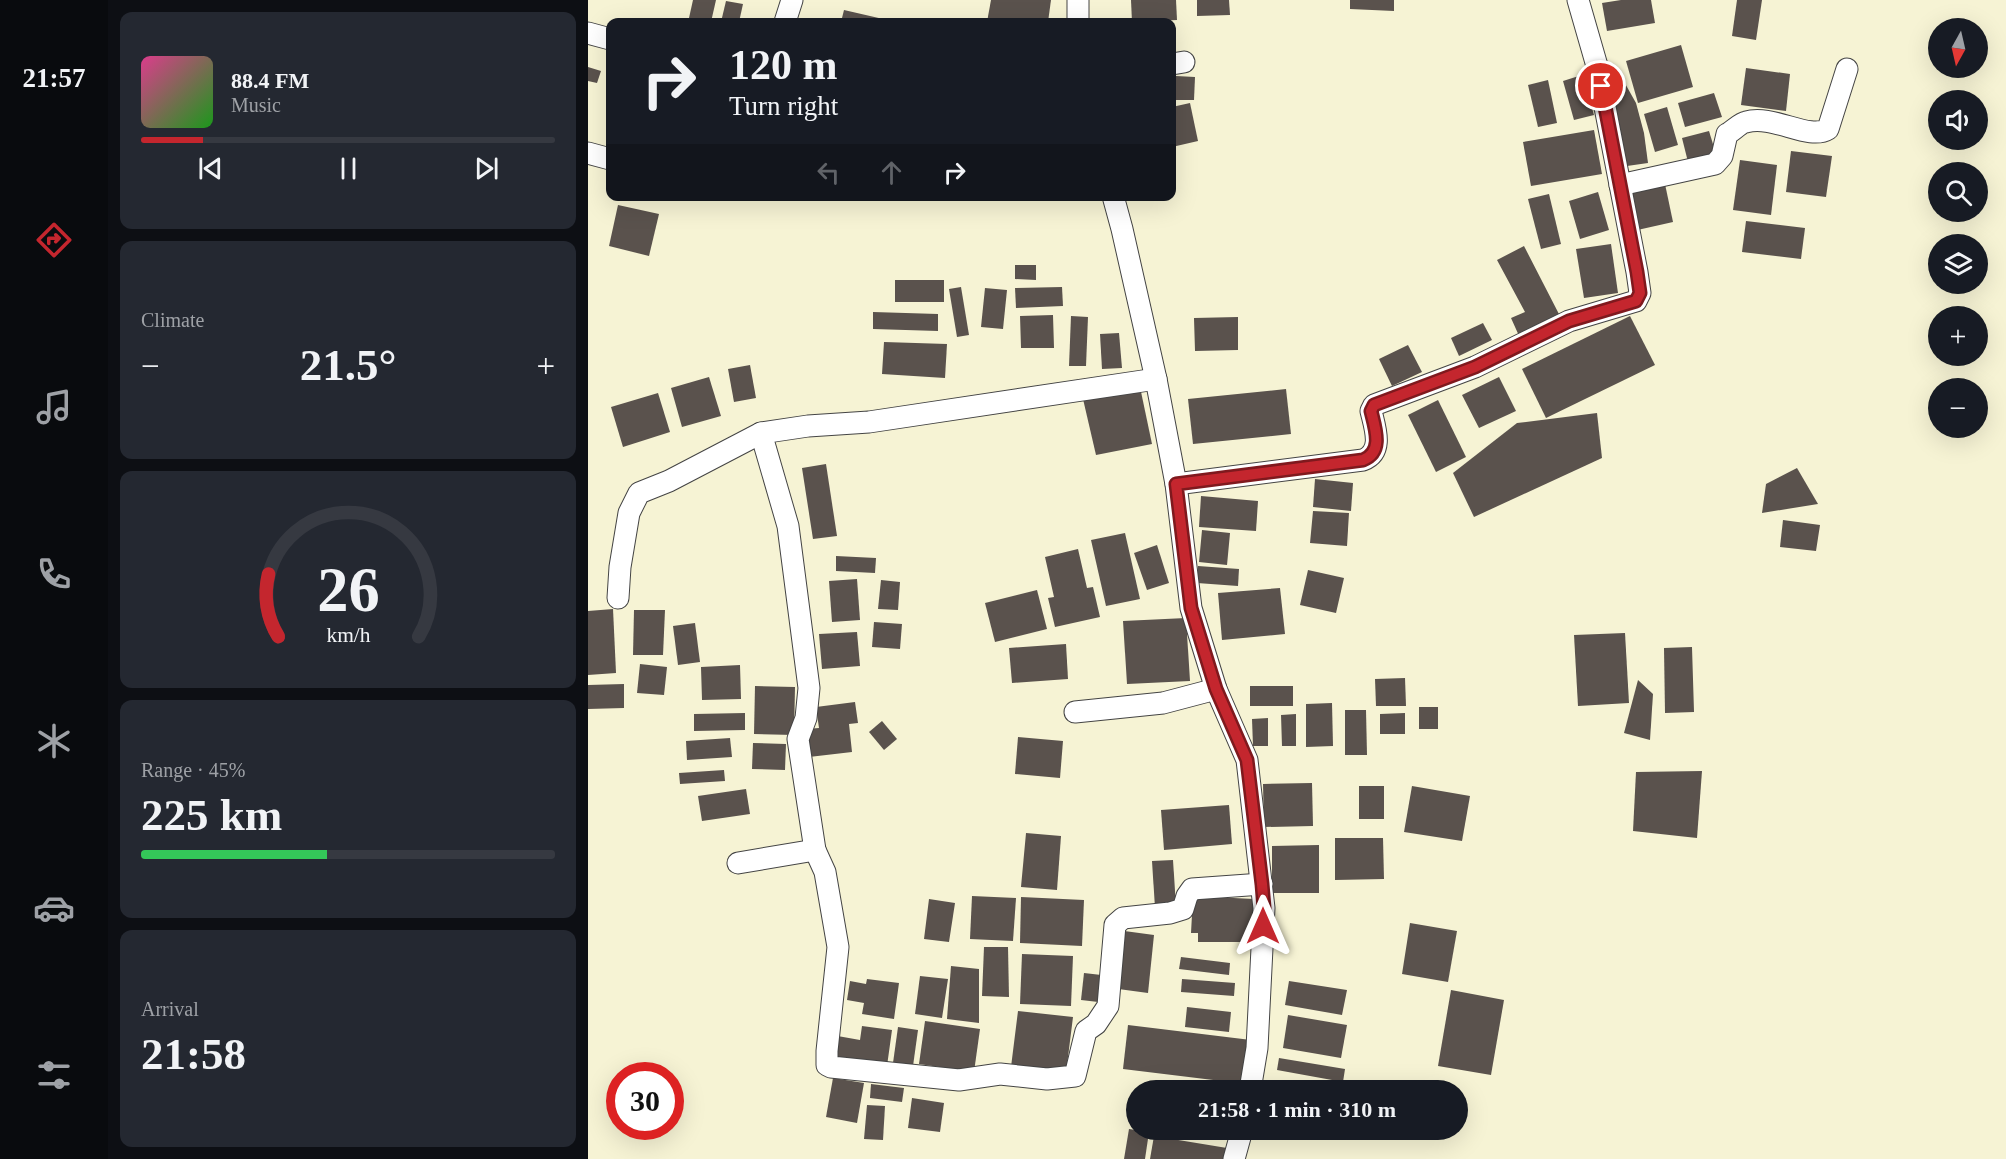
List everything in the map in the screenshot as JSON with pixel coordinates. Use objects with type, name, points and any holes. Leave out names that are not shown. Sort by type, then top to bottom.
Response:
[{"type":"street","points":[[786,18],[792,0]]},
{"type":"street","points":[[1078,0],[1078,18]]},
{"type":"street","points":[[1176,484],[1363,460],[1371,457],[1376,450],[1376,429],[1371,411],[1374,405],[1475,367],[1569,321],[1636,301],[1640,293],[1637,272],[1597,66],[1578,0]]},
{"type":"street","points":[[588,33],[606,38]]},
{"type":"street","points":[[1620,185],[1715,164],[1722,156],[1727,134],[1745,122],[1767,121],[1813,133],[1822,133],[1828,129],[1847,69]]},
{"type":"street","points":[[588,153],[606,158]]},
{"type":"street","points":[[1114,201],[1156,379],[1176,484],[1191,608],[1216,689],[1247,760],[1264,908],[1257,1047],[1252,1080]]},
{"type":"street","points":[[618,598],[620,567],[629,513],[639,493],[669,481],[761,434],[808,426],[869,422],[1156,379]]},
{"type":"street","points":[[761,434],[790,538],[809,688],[806,718],[798,739],[814,850],[825,872],[838,946],[827,1065],[959,1080],[1000,1074],[1047,1079],[1075,1076],[1086,1030],[1096,1024],[1108,1006],[1115,925],[1123,918],[1170,913],[1183,909],[1192,889],[1262,884]]},
{"type":"street","points":[[1075,712],[1163,703],[1216,689]]},
{"type":"street","points":[[738,863],[814,850]]},
{"type":"street","points":[[1234,1159],[1239,1140]]},
{"type":"shaded area","points":[[588,0],[2006,0],[2006,1159],[588,1159]]},
{"type":"building","points":[[693,0],[716,0],[712,18],[689,18]]},
{"type":"building","points":[[991,0],[1051,0],[1049,18],[988,18]]},
{"type":"building","points":[[1131,0],[1176,0],[1177,20],[1176,18],[1132,18]]},
{"type":"building","points":[[1197,0],[1229,0],[1230,15],[1197,16]]},
{"type":"building","points":[[1350,0],[1394,0],[1394,11],[1350,9]]},
{"type":"building","points":[[1621,0],[1651,0],[1655,23],[1607,31],[1602,3]]},
{"type":"building","points":[[1737,0],[1762,0],[1756,40],[1732,36]]},
{"type":"building","points":[[726,1],[743,4],[740,18],[722,18]]},
{"type":"building","points":[[844,10],[879,18],[842,18]]},
{"type":"building","points":[[1681,45],[1693,87],[1638,103],[1626,61]]},
{"type":"building","points":[[1600,59],[1614,64],[1636,103],[1644,133],[1648,163],[1620,167]]},
{"type":"building","points":[[588,67],[601,71],[597,83],[588,81]]},
{"type":"building","points":[[1746,68],[1790,74],[1786,111],[1741,105]]},
{"type":"building","points":[[1582,75],[1594,115],[1574,120],[1563,81]]},
{"type":"building","points":[[1176,76],[1195,77],[1194,100],[1176,100]]},
{"type":"building","points":[[1548,80],[1557,123],[1538,127],[1528,85]]},
{"type":"building","points":[[1714,93],[1722,117],[1685,127],[1678,103]]},
{"type":"building","points":[[1190,103],[1198,141],[1176,146],[1176,106]]},
{"type":"building","points":[[1667,107],[1678,145],[1655,152],[1644,114]]},
{"type":"building","points":[[1594,130],[1602,174],[1531,186],[1523,142]]},
{"type":"building","points":[[1709,131],[1716,154],[1688,162],[1682,138]]},
{"type":"building","points":[[1791,151],[1832,156],[1826,197],[1786,192]]},
{"type":"building","points":[[1740,160],[1777,165],[1771,215],[1733,210]]},
{"type":"building","points":[[1665,184],[1673,222],[1633,231],[1625,192]]},
{"type":"building","points":[[1598,192],[1609,230],[1580,239],[1569,201]]},
{"type":"building","points":[[1549,194],[1561,244],[1541,249],[1528,199]]},
{"type":"building","points":[[618,205],[659,214],[649,256],[609,246]]},
{"type":"building","points":[[1746,221],[1805,228],[1801,259],[1742,252]]},
{"type":"building","points":[[1611,244],[1618,293],[1584,298],[1576,249]]},
{"type":"building","points":[[1524,246],[1561,318],[1520,338],[1511,318],[1525,312],[1497,260]]},
{"type":"building","points":[[1015,265],[1036,265],[1036,280],[1015,279]]},
{"type":"building","points":[[895,280],[944,280],[944,302],[895,302]]},
{"type":"building","points":[[961,287],[969,335],[957,337],[949,289]]},
{"type":"building","points":[[1062,287],[1063,306],[1016,308],[1015,288]]},
{"type":"building","points":[[985,288],[1007,290],[1003,329],[981,327]]},
{"type":"building","points":[[873,312],[938,314],[938,331],[873,329]]},
{"type":"building","points":[[1053,315],[1054,348],[1021,348],[1020,316]]},
{"type":"building","points":[[1071,316],[1088,317],[1086,366],[1069,366]]},
{"type":"building","points":[[1630,316],[1655,365],[1546,418],[1522,369]]},
{"type":"building","points":[[1238,317],[1238,350],[1195,351],[1194,318]]},
{"type":"building","points":[[1483,323],[1492,340],[1459,356],[1451,338]]},
{"type":"building","points":[[1119,333],[1122,368],[1102,369],[1100,334]]},
{"type":"building","points":[[884,342],[947,344],[945,378],[882,374]]},
{"type":"building","points":[[1408,345],[1422,372],[1392,386],[1379,359]]},
{"type":"building","points":[[750,365],[756,398],[734,402],[728,369]]},
{"type":"building","points":[[709,377],[721,416],[682,427],[671,388]]},
{"type":"building","points":[[1499,377],[1516,411],[1479,428],[1462,395]]},
{"type":"building","points":[[1140,387],[1152,444],[1096,455],[1083,399]]},
{"type":"building","points":[[1286,389],[1291,434],[1193,444],[1188,399]]},
{"type":"building","points":[[658,393],[670,432],[623,447],[611,407]]},
{"type":"building","points":[[1438,400],[1466,457],[1436,472],[1408,415]]},
{"type":"building","points":[[1597,413],[1602,458],[1474,517],[1453,473],[1517,423]]},
{"type":"building","points":[[826,464],[837,536],[813,539],[802,468]]},
{"type":"building","points":[[1797,468],[1818,504],[1762,513],[1766,484]]},
{"type":"building","points":[[1315,479],[1353,483],[1351,511],[1313,507]]},
{"type":"building","points":[[1201,496],[1258,501],[1256,531],[1199,527]]},
{"type":"building","points":[[1313,511],[1349,513],[1347,546],[1310,543]]},
{"type":"building","points":[[1783,520],[1820,525],[1816,551],[1780,547]]},
{"type":"building","points":[[1202,530],[1230,533],[1227,565],[1199,562]]},
{"type":"building","points":[[1125,533],[1140,599],[1106,606],[1091,540]]},
{"type":"building","points":[[1157,545],[1169,583],[1147,590],[1134,553]]},
{"type":"building","points":[[1078,549],[1087,588],[1093,587],[1100,617],[1055,627],[1048,598],[1054,597],[1045,557]]},
{"type":"building","points":[[836,556],[876,558],[875,573],[836,571]]},
{"type":"building","points":[[1198,566],[1239,569],[1238,586],[1197,583]]},
{"type":"building","points":[[1308,570],[1344,578],[1336,613],[1300,605]]},
{"type":"building","points":[[857,579],[860,620],[832,622],[829,581]]},
{"type":"building","points":[[881,580],[900,582],[898,610],[878,609]]},
{"type":"building","points":[[1280,588],[1285,634],[1222,640],[1218,593]]},
{"type":"building","points":[[1037,590],[1047,629],[995,642],[985,603]]},
{"type":"building","points":[[613,609],[616,673],[588,675],[588,611]]},
{"type":"building","points":[[634,610],[665,610],[663,655],[633,655]]},
{"type":"building","points":[[1186,618],[1190,681],[1127,684],[1123,621]]},
{"type":"building","points":[[874,622],[902,624],[900,649],[872,647]]},
{"type":"building","points":[[695,623],[700,662],[678,665],[673,626]]},
{"type":"building","points":[[857,632],[860,666],[822,669],[819,634]]},
{"type":"building","points":[[1625,633],[1629,703],[1578,706],[1574,635]]},
{"type":"building","points":[[1066,644],[1068,679],[1012,683],[1009,648]]},
{"type":"building","points":[[1692,647],[1694,712],[1665,713],[1664,648]]},
{"type":"building","points":[[640,664],[667,667],[664,695],[637,693]]},
{"type":"building","points":[[740,665],[741,699],[702,700],[701,667]]},
{"type":"building","points":[[1405,678],[1406,706],[1376,706],[1375,679]]},
{"type":"building","points":[[1638,680],[1653,694],[1650,740],[1624,733]]},
{"type":"building","points":[[624,684],[624,708],[588,709],[588,685]]},
{"type":"building","points":[[755,686],[795,687],[794,735],[754,734]]},
{"type":"building","points":[[1250,686],[1293,686],[1293,706],[1250,706]]},
{"type":"building","points":[[855,702],[858,723],[849,724],[852,752],[809,757],[806,729],[819,728],[816,707]]},
{"type":"building","points":[[1332,703],[1333,746],[1306,747],[1306,704]]},
{"type":"building","points":[[1419,707],[1438,707],[1438,729],[1419,729]]},
{"type":"building","points":[[1345,710],[1366,710],[1367,755],[1345,755]]},
{"type":"building","points":[[745,713],[745,730],[694,731],[694,714]]},
{"type":"building","points":[[1405,713],[1405,734],[1380,734],[1380,714]]},
{"type":"building","points":[[1296,714],[1296,746],[1282,746],[1281,715]]},
{"type":"building","points":[[1268,718],[1268,746],[1253,746],[1252,719]]},
{"type":"building","points":[[882,721],[897,739],[884,750],[869,732]]},
{"type":"building","points":[[1018,737],[1063,741],[1060,778],[1015,774]]},
{"type":"building","points":[[730,738],[732,757],[687,760],[686,741]]},
{"type":"building","points":[[753,743],[786,744],[785,770],[752,769]]},
{"type":"building","points":[[724,770],[725,781],[680,784],[679,773]]},
{"type":"building","points":[[1702,771],[1697,838],[1633,831],[1636,772]]},
{"type":"building","points":[[1312,783],[1313,826],[1264,827],[1263,784]]},
{"type":"building","points":[[1359,786],[1384,786],[1384,819],[1359,819]]},
{"type":"building","points":[[1412,786],[1470,796],[1462,841],[1404,832]]},
{"type":"building","points":[[746,789],[750,814],[702,821],[698,796]]},
{"type":"building","points":[[1229,805],[1232,844],[1164,850],[1161,810]]},
{"type":"building","points":[[1026,833],[1061,836],[1057,890],[1021,887]]},
{"type":"building","points":[[1335,838],[1383,838],[1384,879],[1335,880]]},
{"type":"building","points":[[1319,845],[1319,893],[1272,893],[1272,846]]},
{"type":"building","points":[[1173,860],[1176,906],[1155,908],[1152,861]]},
{"type":"building","points":[[972,896],[1016,898],[1013,941],[970,939]]},
{"type":"building","points":[[1193,896],[1254,899],[1252,936],[1246,936],[1246,942],[1198,942],[1198,933],[1191,933]]},
{"type":"building","points":[[1021,897],[1084,900],[1082,946],[1020,943]]},
{"type":"building","points":[[929,899],[955,903],[949,942],[924,939]]},
{"type":"building","points":[[1410,923],[1457,931],[1448,982],[1402,974]]},
{"type":"building","points":[[1117,930],[1154,935],[1148,993],[1111,988]]},
{"type":"building","points":[[984,947],[1008,947],[1009,997],[982,996]]},
{"type":"building","points":[[1022,954],[1073,956],[1071,1006],[1020,1004]]},
{"type":"building","points":[[1181,957],[1230,963],[1229,975],[1179,969]]},
{"type":"building","points":[[951,966],[979,969],[979,1023],[947,1019]]},
{"type":"building","points":[[1084,973],[1110,976],[1107,1003],[1081,1000]]},
{"type":"building","points":[[920,976],[948,979],[942,1018],[915,1014]]},
{"type":"building","points":[[867,979],[899,983],[894,1019],[862,1014],[864,1003],[847,1000],[850,981],[866,984]]},
{"type":"building","points":[[1182,979],[1235,983],[1234,996],[1181,992]]},
{"type":"building","points":[[1289,981],[1347,990],[1342,1015],[1285,1005]]},
{"type":"building","points":[[1451,990],[1504,1000],[1491,1075],[1438,1066]]},
{"type":"building","points":[[1187,1007],[1231,1012],[1229,1032],[1185,1027]]},
{"type":"building","points":[[1018,1011],[1073,1017],[1066,1073],[1011,1067]]},
{"type":"building","points":[[1288,1015],[1347,1025],[1341,1058],[1283,1048]]},
{"type":"building","points":[[925,1021],[980,1029],[974,1072],[919,1064]]},
{"type":"building","points":[[1128,1025],[1251,1040],[1246,1080],[1213,1080],[1123,1069]]},
{"type":"building","points":[[862,1026],[892,1030],[887,1066],[829,1057],[832,1035],[860,1040]]},
{"type":"building","points":[[898,1027],[918,1030],[913,1066],[893,1063]]},
{"type":"building","points":[[1279,1058],[1345,1069],[1343,1080],[1277,1070]]},
{"type":"building","points":[[833,1078],[864,1083],[857,1123],[826,1117]]},
{"type":"building","points":[[871,1084],[904,1088],[902,1102],[870,1098]]},
{"type":"building","points":[[912,1098],[944,1103],[940,1132],[908,1128]]},
{"type":"building","points":[[867,1105],[885,1106],[883,1140],[864,1139]]},
{"type":"building","points":[[1127,1140],[1148,1140],[1145,1159],[1124,1159]]},
{"type":"building","points":[[1153,1140],[1178,1140],[1227,1148],[1226,1159],[1150,1159]]},
{"type":"route","points":[[1263,926],[1262,884],[1247,760],[1216,689],[1191,608],[1176,484],[1363,460],[1371,457],[1376,450],[1376,429],[1371,411],[1374,405],[1475,367],[1569,321],[1636,301],[1640,293],[1637,272],[1601,86]]}]
